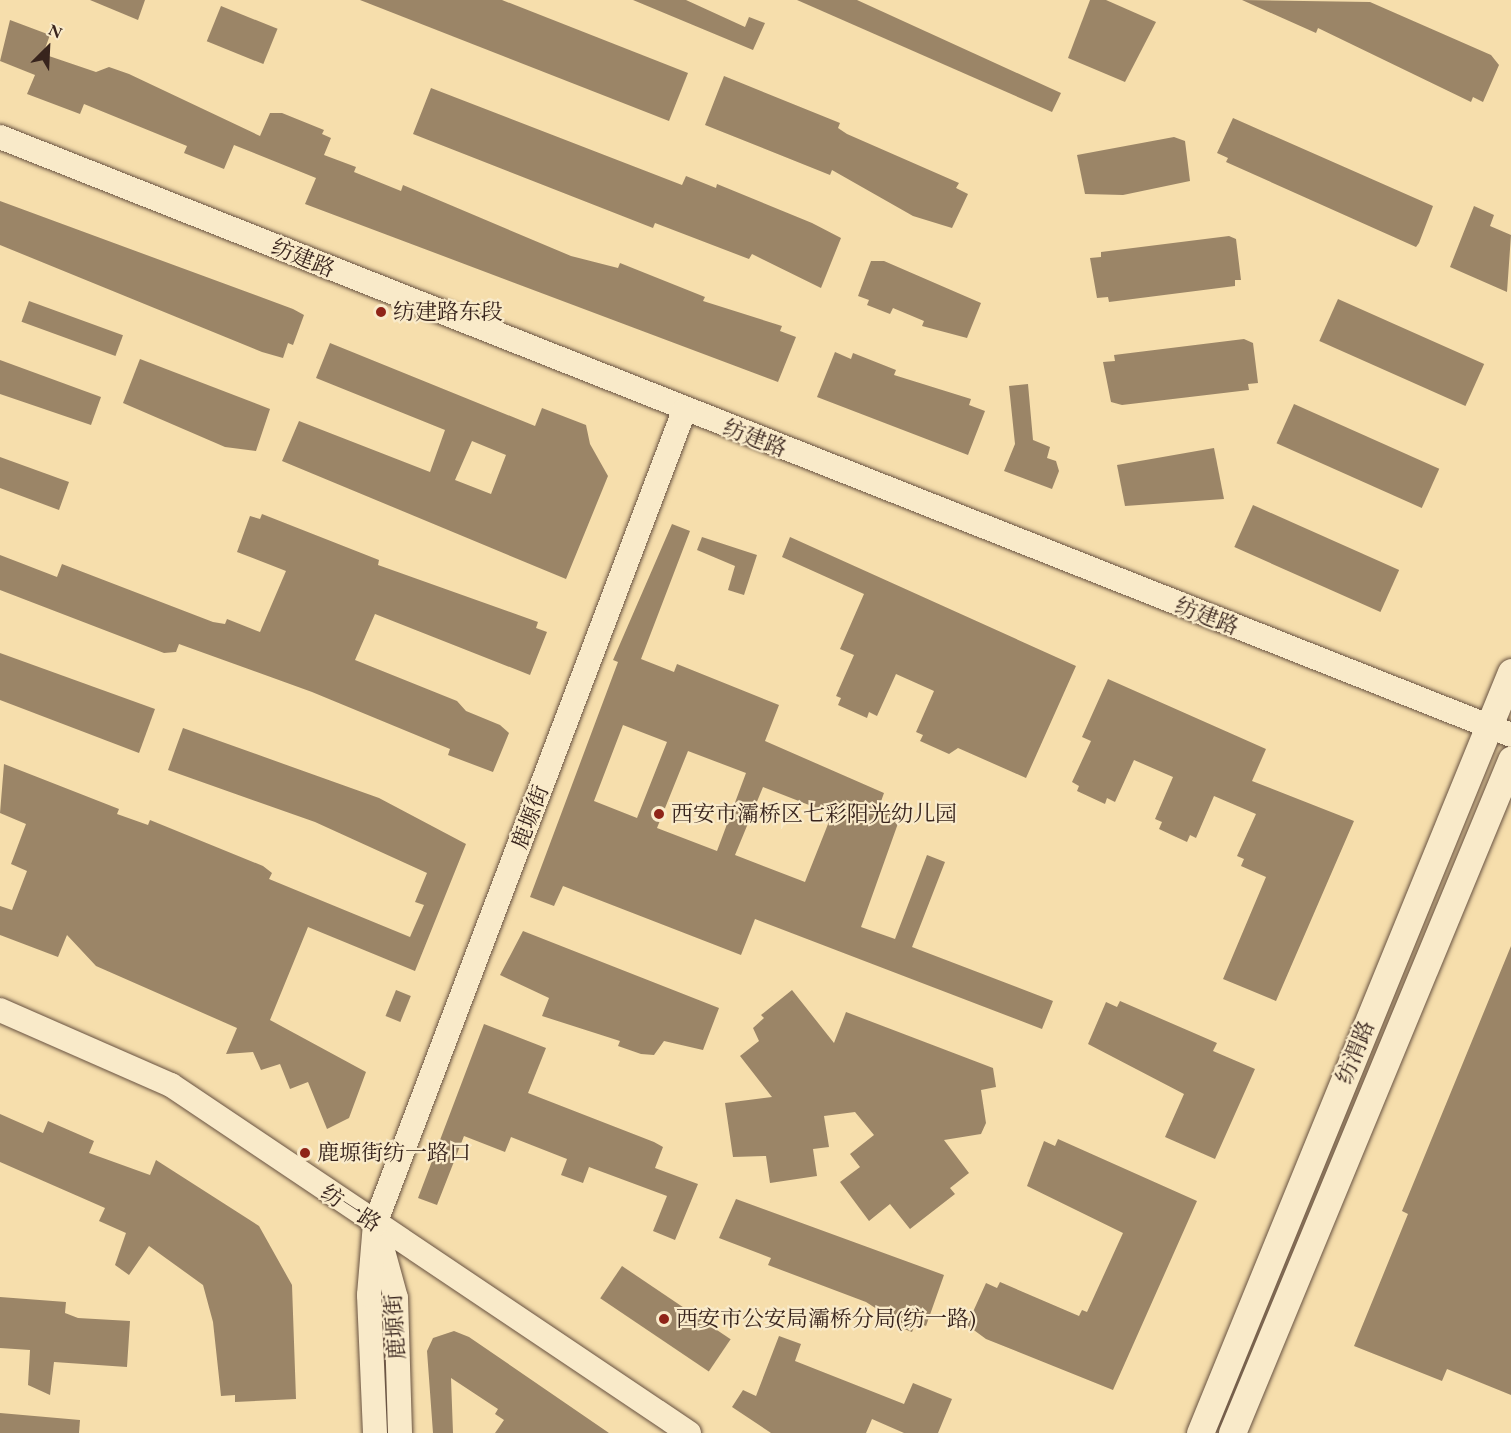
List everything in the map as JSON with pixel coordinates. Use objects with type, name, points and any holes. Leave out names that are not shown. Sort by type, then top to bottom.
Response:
[{"type":"main road","name":"纺渭路","points":[[1200,1433],[1500,730],[1511,672]]},
{"type":"main road","name":"纺渭路","points":[[1232,1433],[1511,760]]},
{"type":"street","name":"纺建路","points":[[0,137],[684,411],[1500,730]]},
{"type":"street","name":"鹿塬街","points":[[375,1433],[369,1295],[375,1224],[684,411]]},
{"type":"street","name":"纺一路","points":[[0,1010],[171,1085],[689,1433]]},
{"type":"street","name":"鹿塬街","points":[[375,1224],[396,1298],[400,1433]]},
{"type":"building","points":[[90,0],[145,0],[138,20]]},
{"type":"building","points":[[360,0],[502,0],[688,73],[669,121]]},
{"type":"building","points":[[633,0],[686,0],[745,27],[749,17],[765,23],[753,50]]},
{"type":"building","points":[[797,0],[857,0],[1061,93],[1052,112]]},
{"type":"building","points":[[1090,0],[1106,0],[1156,22],[1125,82],[1068,58]]},
{"type":"building","points":[[1242,0],[1370,2],[1491,55],[1499,65],[1483,102],[1473,97],[1471,102],[1318,28],[1316,33]]},
{"type":"building","points":[[221,6],[278,29],[263,64],[207,41]]},
{"type":"building","points":[[10,20],[50,35],[43,54],[96,72],[109,67],[129,74],[260,136],[270,113],[282,113],[324,130],[322,134],[331,138],[324,155],[356,167],[354,172],[401,191],[403,185],[571,256],[618,268],[620,263],[705,297],[703,301],[782,326],[780,331],[796,337],[778,382],[305,204],[316,178],[234,145],[224,169],[184,153],[187,146],[84,104],[80,114],[27,94],[35,75],[0,61]]},
{"type":"building","points":[[724,76],[840,123],[838,128],[847,134],[959,183],[956,188],[968,194],[952,228],[913,216],[832,170],[830,175],[705,125]]},
{"type":"building","points":[[431,88],[682,185],[686,176],[716,188],[717,184],[812,223],[841,238],[821,288],[752,254],[749,259],[655,223],[653,228],[413,134]]},
{"type":"building","points":[[1233,118],[1433,206],[1419,243],[1416,247],[1226,162],[1228,158],[1217,153]]},
{"type":"building","points":[[1174,137],[1185,141],[1190,181],[1123,195],[1085,194],[1077,155]]},
{"type":"building","points":[[0,201],[293,309],[304,315],[293,345],[288,343],[283,358],[262,352],[0,245]]},
{"type":"building","points":[[1474,206],[1494,215],[1490,226],[1511,235],[1507,292],[1450,267]]},
{"type":"building","points":[[1229,236],[1236,239],[1241,280],[1235,280],[1235,286],[1109,302],[1108,297],[1097,298],[1090,258],[1101,257],[1101,252]]},
{"type":"building","points":[[871,261],[884,261],[981,303],[967,338],[922,326],[924,321],[893,308],[890,314],[867,305],[869,300],[858,296]]},
{"type":"building","points":[[1338,299],[1484,364],[1465,406],[1319,341]]},
{"type":"building","points":[[29,301],[123,335],[115,356],[21,322]]},
{"type":"building","points":[[1244,339],[1253,343],[1258,383],[1248,384],[1249,390],[1122,405],[1111,402],[1103,362],[1115,361],[1114,355]]},
{"type":"building","points":[[330,343],[535,426],[542,408],[586,425],[590,444],[608,476],[566,579],[282,461],[299,421],[430,472],[445,430],[316,378]],"holes":[[[472,441],[506,455],[491,494],[455,480]]]},
{"type":"building","points":[[835,352],[851,359],[853,353],[896,370],[894,375],[971,399],[969,405],[985,411],[968,455],[817,397]]},
{"type":"building","points":[[140,359],[270,409],[256,451],[225,447],[123,403]]},
{"type":"building","points":[[0,360],[101,397],[91,425],[0,394]]},
{"type":"building","points":[[1028,384],[1033,440],[1050,447],[1047,458],[1056,461],[1059,471],[1052,489],[1004,471],[1015,444],[1009,386]]},
{"type":"building","points":[[1294,404],[1439,469],[1422,508],[1277,443]]},
{"type":"building","points":[[1214,448],[1224,499],[1125,506],[1117,465]]},
{"type":"building","points":[[0,457],[69,482],[59,510],[0,488]]},
{"type":"building","points":[[1253,505],[1399,570],[1380,612],[1234,547]]},
{"type":"building","points":[[262,514],[379,560],[378,565],[538,622],[536,628],[547,632],[530,675],[375,614],[355,660],[457,701],[466,711],[500,725],[509,733],[493,772],[448,755],[450,749],[312,692],[179,644],[176,652],[164,653],[0,590],[0,555],[57,577],[62,564],[213,622],[225,624],[227,619],[260,632],[286,571],[237,552],[250,516],[260,519]]},
{"type":"building","points":[[672,524],[690,531],[641,659],[674,672],[677,664],[779,705],[765,741],[884,793],[879,807],[901,815],[861,927],[895,939],[927,855],[945,862],[912,947],[1053,1001],[1042,1029],[755,919],[741,955],[563,886],[554,906],[530,897],[618,662],[613,660]],"holes":[[[623,725],[667,742],[637,818],[594,801]],[[688,751],[746,773],[717,851],[657,828]],[[763,787],[832,814],[805,882],[735,855]]]},
{"type":"building","points":[[702,537],[757,555],[744,595],[728,590],[735,566],[697,550]]},
{"type":"building","points":[[790,537],[1076,666],[1026,778],[958,748],[949,754],[920,741],[923,735],[916,732],[934,691],[896,674],[877,716],[869,712],[867,718],[838,705],[841,698],[836,696],[854,655],[840,649],[864,594],[782,557]]},
{"type":"building","points":[[0,653],[155,709],[139,753],[0,700]]},
{"type":"building","points":[[1108,679],[1266,749],[1252,781],[1354,821],[1276,1001],[1223,979],[1266,877],[1241,866],[1244,859],[1237,856],[1256,814],[1214,796],[1196,838],[1190,835],[1187,842],[1159,829],[1162,822],[1155,819],[1173,777],[1134,760],[1115,802],[1107,798],[1105,804],[1077,791],[1079,786],[1072,782],[1091,741],[1082,737]]},
{"type":"building","points":[[183,728],[379,798],[466,844],[415,971],[308,927],[270,1020],[366,1072],[349,1118],[327,1129],[308,1082],[290,1089],[280,1064],[261,1070],[253,1052],[226,1054],[237,1028],[96,966],[67,935],[58,957],[0,935],[0,906],[12,910],[27,871],[11,864],[26,824],[0,813],[4,764],[119,809],[117,814],[148,825],[150,820],[263,866],[272,873],[269,879],[410,937],[424,905],[415,902],[427,873],[315,822],[168,770]]},
{"type":"building","points":[[523,931],[719,1008],[703,1050],[664,1041],[654,1055],[641,1054],[618,1046],[620,1041],[542,1016],[549,998],[500,975]]},
{"type":"building","points":[[1511,946],[1511,1395],[1447,1369],[1442,1381],[1354,1346],[1408,1214],[1402,1211]]},
{"type":"building","points":[[396,990],[411,996],[400,1022],[386,1016]]},
{"type":"building","points":[[792,990],[834,1043],[846,1012],[993,1068],[996,1087],[981,1090],[986,1123],[981,1134],[944,1140],[969,1173],[950,1188],[955,1194],[910,1229],[890,1204],[869,1221],[840,1182],[860,1167],[850,1154],[874,1135],[855,1112],[824,1116],[829,1147],[813,1149],[817,1176],[770,1183],[766,1156],[733,1157],[725,1103],[772,1097],[740,1056],[759,1041],[753,1028],[764,1018],[761,1015]]},
{"type":"building","points":[[1120,1001],[1217,1043],[1213,1051],[1255,1069],[1215,1159],[1165,1137],[1184,1094],[1088,1044],[1106,1002],[1117,1007]]},
{"type":"building","points":[[484,1024],[546,1048],[528,1093],[654,1142],[663,1147],[655,1168],[698,1184],[675,1240],[653,1231],[667,1196],[589,1167],[583,1183],[561,1175],[567,1159],[511,1137],[505,1152],[464,1136],[437,1205],[418,1198]]},
{"type":"building","points":[[0,1114],[43,1133],[48,1121],[94,1141],[89,1153],[150,1175],[156,1160],[259,1226],[292,1285],[296,1399],[235,1402],[235,1395],[221,1396],[213,1322],[203,1285],[149,1246],[129,1275],[115,1265],[126,1233],[99,1221],[105,1208],[0,1162]]},
{"type":"building","points":[[1058,1139],[1197,1201],[1113,1390],[986,1339],[967,1325],[986,1283],[997,1288],[1000,1282],[1079,1316],[1082,1310],[1087,1312],[1123,1233],[1027,1186],[1044,1141],[1055,1146]]},
{"type":"building","points":[[736,1199],[944,1275],[926,1326],[916,1322],[912,1332],[877,1319],[880,1311],[866,1302],[768,1265],[771,1258],[719,1238]]},
{"type":"building","points":[[622,1266],[731,1339],[709,1372],[600,1298]]},
{"type":"building","points":[[0,1297],[66,1302],[65,1313],[78,1318],[130,1321],[127,1367],[54,1362],[50,1395],[28,1385],[30,1350],[0,1348]]},
{"type":"building","points":[[454,1331],[469,1337],[609,1433],[495,1433],[504,1420],[495,1414],[498,1409],[451,1378],[453,1433],[433,1433],[427,1351],[433,1338]]},
{"type":"building","points":[[779,1336],[801,1344],[795,1361],[904,1404],[913,1383],[952,1399],[938,1433],[904,1433],[872,1419],[866,1433],[771,1433],[732,1407],[743,1390],[756,1396]]},
{"type":"building","points":[[0,1413],[80,1420],[79,1433],[0,1433]]},
{"type":"place","name":"纺建路东段","points":[[381,312]]},
{"type":"place","name":"西安市灞桥区七彩阳光幼儿园","points":[[659,814]]},
{"type":"place","name":"鹿塬街纺一路口","points":[[305,1153]]},
{"type":"place","name":"西安市公安局灞桥分局(纺一路)","points":[[664,1319]]}]
